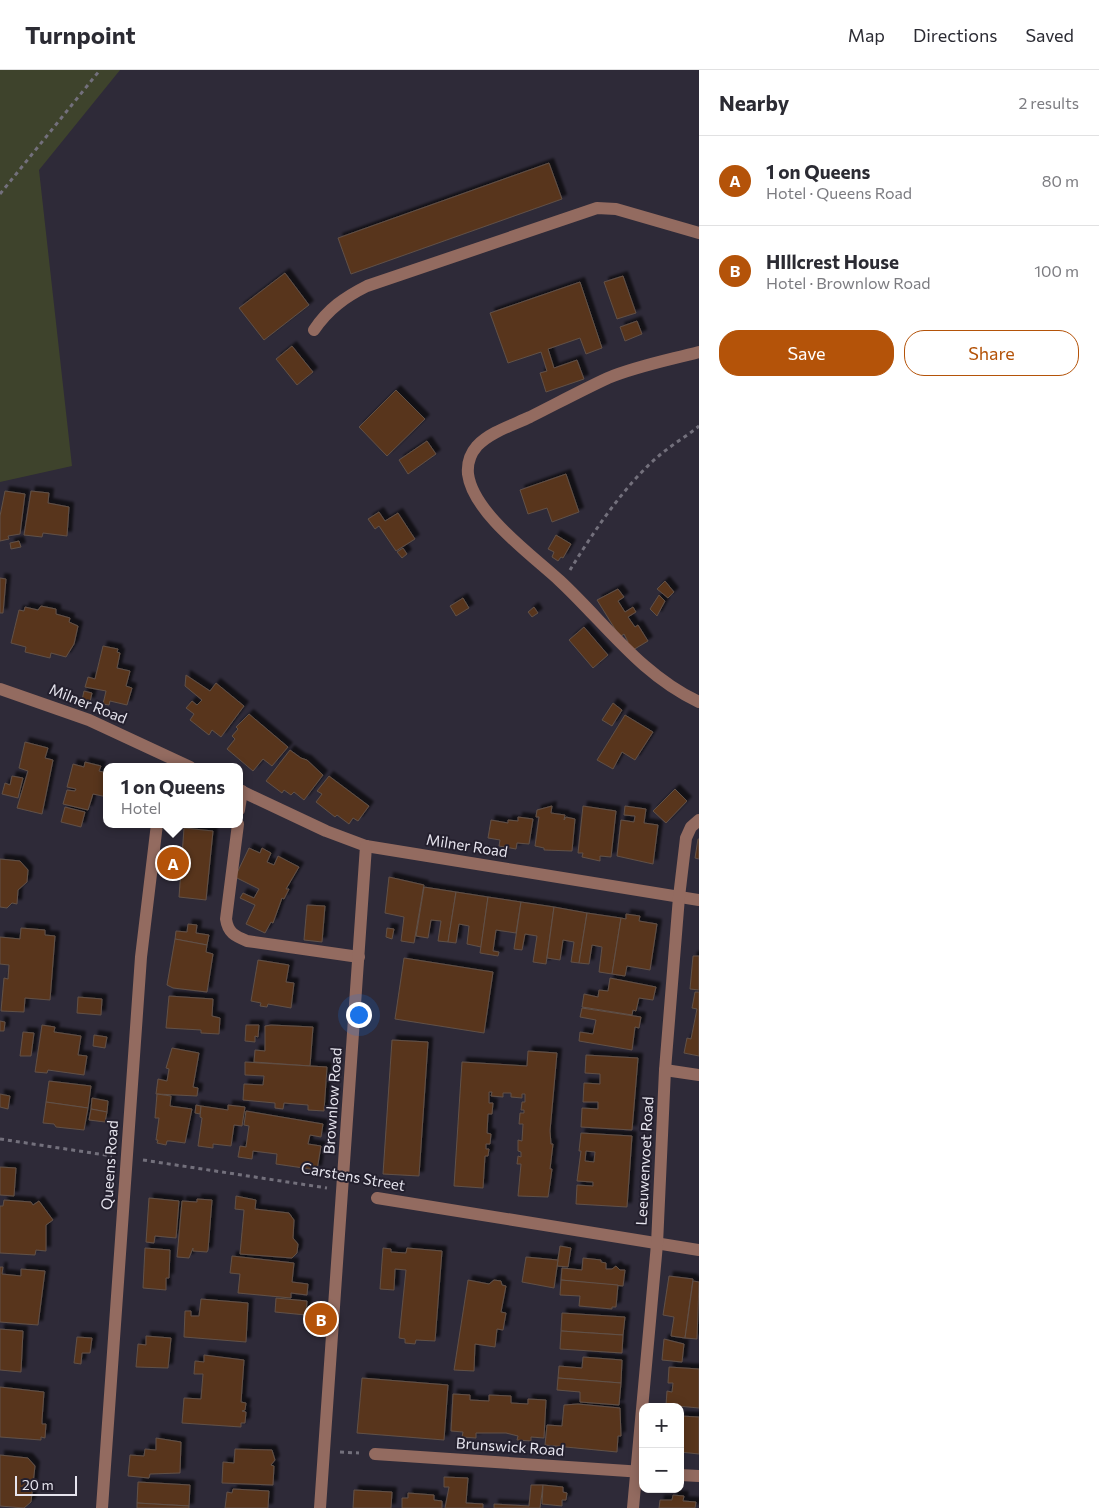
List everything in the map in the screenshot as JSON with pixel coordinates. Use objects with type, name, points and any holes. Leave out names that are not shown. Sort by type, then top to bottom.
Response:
[{"type":"street","points":[[314,330],[332,308],[345,298],[367,286],[597,208],[616,209],[699,233]]},
{"type":"street","points":[[699,352],[642,366],[608,378],[487,438],[469,456],[468,473],[472,489],[489,514],[562,583],[656,678],[677,692],[699,702]]},
{"type":"street","name":"Milner Road","points":[[0,689],[89,720],[165,761]]},
{"type":"street","name":"Milner Road","points":[[243,792],[326,831],[366,846],[699,900]]},
{"type":"street","name":"Leeuwenvoet Road","points":[[641,1448],[658,1244],[666,1070],[679,897],[686,838],[690,827],[699,820]]},
{"type":"street","name":"Queens Road","points":[[102,1508],[141,957],[157,828]]},
{"type":"street","points":[[237,828],[226,919],[227,928],[233,935],[247,941],[359,957]]},
{"type":"street","name":"Brownlow Road","points":[[320,1508],[344,1190],[366,846]]},
{"type":"street","points":[[666,1070],[699,1075]]},
{"type":"street","name":"Carstens Street","points":[[377,1198],[699,1250]]},
{"type":"street","name":"Brunswick Road","points":[[375,1454],[639,1472]]},
{"type":"street","name":"Leeuwenvoet Road","points":[[633,1508],[639,1472]]},
{"type":"street","points":[[684,1475],[699,1476]]},
{"type":"path","points":[[0,194],[100,70]]},
{"type":"path","points":[[562,583],[584,547],[633,483],[661,455],[699,426]]},
{"type":"path","name":"Carstens Street","points":[[0,1139],[344,1190]]},
{"type":"path","points":[[324,1451],[375,1454]]},
{"type":"green space","points":[[0,70],[120,70],[39,170],[72,466],[0,482]]},
{"type":"building","points":[[549,163],[562,199],[351,274],[338,238]]},
{"type":"building","points":[[285,273],[309,305],[264,340],[239,308]]},
{"type":"building","points":[[623,276],[636,313],[617,319],[604,282]]},
{"type":"building","points":[[580,282],[602,348],[586,354],[580,338],[548,349],[554,368],[577,360],[584,379],[546,392],[540,373],[547,371],[541,352],[508,363],[490,313]]},
{"type":"building","points":[[637,321],[642,334],[625,341],[620,327]]},
{"type":"building","points":[[292,346],[313,372],[297,385],[276,359]]},
{"type":"building","points":[[396,390],[425,419],[387,456],[359,427]]},
{"type":"building","points":[[427,441],[436,454],[408,474],[399,460]]},
{"type":"building","points":[[566,474],[579,512],[552,522],[547,508],[528,514],[520,490]]},
{"type":"building","points":[[5,491],[25,494],[20,534],[8,536],[9,539],[0,541],[0,516]]},
{"type":"building","points":[[31,491],[49,493],[48,503],[69,507],[67,536],[43,533],[42,537],[24,535]]},
{"type":"building","points":[[379,512],[385,521],[398,513],[415,539],[396,551],[379,526],[375,529],[368,519]]},
{"type":"building","points":[[556,535],[571,544],[563,558],[561,557],[558,561],[552,557],[554,552],[548,549]]},
{"type":"building","points":[[19,541],[21,547],[11,549],[10,543]]},
{"type":"building","points":[[403,548],[407,554],[402,558],[397,552]]},
{"type":"building","points":[[0,578],[6,579],[3,613],[0,613]]},
{"type":"building","points":[[665,581],[674,592],[668,598],[657,589]]},
{"type":"building","points":[[618,589],[624,597],[618,601],[625,612],[633,607],[636,612],[628,617],[635,627],[638,625],[648,641],[633,650],[626,643],[628,642],[624,634],[620,637],[597,600]]},
{"type":"building","points":[[659,595],[665,601],[657,616],[650,609]]},
{"type":"building","points":[[463,598],[469,608],[456,616],[450,606]]},
{"type":"building","points":[[41,606],[56,609],[56,614],[70,618],[69,622],[78,626],[74,644],[66,657],[51,653],[50,658],[25,652],[26,647],[11,643],[19,610],[24,611],[25,607],[38,610]]},
{"type":"building","points":[[534,607],[538,613],[532,617],[528,612]]},
{"type":"building","points":[[584,627],[608,655],[593,668],[569,640]]},
{"type":"building","points":[[103,646],[118,649],[117,652],[120,653],[117,668],[130,671],[126,686],[132,688],[127,705],[110,701],[109,705],[103,704],[106,691],[85,687],[88,677],[95,679]]},
{"type":"building","points":[[186,675],[210,691],[216,683],[244,706],[221,737],[212,730],[209,735],[190,720],[194,714],[186,708],[192,701],[197,705],[202,700],[185,686]]},
{"type":"building","points":[[84,691],[92,693],[90,702],[82,700]]},
{"type":"building","points":[[613,703],[622,710],[612,726],[602,720]]},
{"type":"building","points":[[249,714],[288,747],[272,766],[263,759],[253,771],[227,749],[235,739],[232,736],[238,729],[236,727]]},
{"type":"building","points":[[625,715],[653,732],[635,760],[622,752],[613,769],[597,760]]},
{"type":"building","points":[[25,742],[48,748],[45,758],[53,760],[42,814],[17,808],[28,771],[19,768]]},
{"type":"building","points":[[290,750],[307,760],[323,775],[304,800],[294,792],[291,795],[284,790],[282,793],[266,781]]},
{"type":"building","points":[[85,762],[101,766],[99,771],[103,772],[103,796],[93,794],[88,810],[63,804],[67,790],[75,791],[76,789],[67,787],[73,764],[84,767]]},
{"type":"building","points":[[12,776],[23,778],[18,798],[2,794],[5,783],[10,785]]},
{"type":"building","points":[[329,776],[369,806],[358,821],[353,818],[349,824],[337,815],[335,817],[316,802],[322,794],[317,791]]},
{"type":"building","points":[[675,789],[687,801],[666,823],[653,811]]},
{"type":"building","points":[[552,806],[551,813],[565,815],[564,820],[566,817],[575,819],[572,851],[544,850],[544,848],[535,846],[539,817],[536,817],[537,810]]},
{"type":"building","points":[[583,806],[616,811],[611,857],[600,856],[600,861],[582,857],[583,853],[578,853]]},
{"type":"building","points":[[625,806],[646,809],[644,823],[658,825],[653,864],[617,856],[621,820],[634,822],[635,816],[624,815]]},
{"type":"building","points":[[65,807],[85,812],[81,827],[61,822]]},
{"type":"building","points":[[518,817],[533,819],[529,844],[517,843],[516,849],[499,846],[500,840],[488,838],[491,820],[508,823],[508,820],[518,821]]},
{"type":"building","points":[[184,828],[213,831],[206,900],[179,897]]},
{"type":"building","points":[[699,839],[699,859],[695,858]]},
{"type":"building","points":[[249,848],[260,853],[262,848],[271,853],[267,862],[274,865],[278,856],[299,867],[286,889],[289,889],[284,899],[282,898],[273,923],[271,922],[265,933],[246,924],[255,905],[240,898],[243,893],[254,898],[259,889],[235,877]]},
{"type":"building","points":[[0,859],[20,861],[28,870],[27,882],[18,890],[17,904],[12,903],[7,908],[0,907]]},
{"type":"building","points":[[389,877],[424,885],[414,943],[401,941],[404,917],[385,913]]},
{"type":"building","points":[[424,887],[456,892],[448,942],[438,941],[441,921],[431,920],[428,938],[416,936]]},
{"type":"building","points":[[456,892],[488,897],[481,947],[467,944],[469,926],[459,924],[456,943],[448,942]]},
{"type":"building","points":[[488,897],[521,902],[516,933],[496,930],[493,951],[499,952],[498,956],[480,953]]},
{"type":"building","points":[[521,902],[554,907],[546,964],[533,962],[537,936],[525,934],[522,950],[514,949]]},
{"type":"building","points":[[307,905],[325,906],[322,942],[304,940]]},
{"type":"building","points":[[554,907],[587,913],[579,963],[571,962],[574,942],[563,940],[560,960],[547,958]]},
{"type":"building","points":[[587,913],[621,918],[612,974],[599,972],[602,947],[592,945],[589,964],[579,963]]},
{"type":"building","points":[[626,914],[640,916],[639,921],[657,924],[650,970],[627,966],[625,976],[612,974],[621,918],[626,919]]},
{"type":"building","points":[[188,924],[197,925],[196,933],[209,935],[207,945],[175,939],[176,931],[187,932]]},
{"type":"building","points":[[21,928],[45,930],[45,935],[55,936],[50,1000],[25,998],[24,1012],[1,1011],[4,978],[8,979],[9,965],[0,964],[0,937],[20,939]]},
{"type":"building","points":[[387,928],[394,929],[392,939],[386,937]]},
{"type":"building","points":[[175,939],[207,945],[206,952],[213,954],[207,992],[173,988],[167,985]]},
{"type":"building","points":[[693,956],[699,956],[699,990],[690,989]]},
{"type":"building","points":[[404,958],[493,972],[484,1033],[395,1019]]},
{"type":"building","points":[[258,960],[289,965],[286,982],[294,983],[291,1008],[268,1004],[267,1007],[260,1006],[261,1003],[251,1001]]},
{"type":"building","points":[[610,978],[656,987],[653,1000],[639,998],[636,1011],[633,1010],[632,1015],[582,1007],[584,994],[598,997],[599,990],[608,991]]},
{"type":"building","points":[[695,992],[699,992],[699,1056],[684,1053],[687,1038],[691,1039],[697,1009],[692,1008]]},
{"type":"building","points":[[169,996],[213,999],[212,1016],[220,1018],[219,1034],[201,1033],[201,1030],[166,1028]]},
{"type":"building","points":[[78,997],[102,999],[101,1015],[77,1013]]},
{"type":"building","points":[[582,1008],[641,1017],[639,1028],[635,1027],[632,1050],[579,1041],[580,1032],[593,1034],[596,1020],[580,1017]]},
{"type":"building","points":[[0,1021],[5,1022],[4,1031],[0,1031]]},
{"type":"building","points":[[42,1025],[55,1027],[54,1032],[81,1036],[78,1055],[87,1056],[84,1075],[48,1070],[47,1073],[35,1072]]},
{"type":"building","points":[[246,1025],[259,1025],[258,1037],[255,1036],[255,1042],[245,1041]]},
{"type":"building","points":[[265,1026],[313,1027],[310,1066],[254,1062],[255,1050],[265,1051]]},
{"type":"building","points":[[23,1032],[34,1033],[31,1056],[20,1056]]},
{"type":"building","points":[[94,1035],[107,1037],[105,1048],[93,1046]]},
{"type":"building","points":[[392,1040],[428,1042],[419,1176],[383,1174]]},
{"type":"building","points":[[172,1048],[199,1053],[193,1087],[198,1088],[197,1096],[156,1094],[158,1079],[167,1081],[169,1069],[166,1068]]},
{"type":"building","points":[[528,1051],[557,1053],[550,1131],[551,1144],[553,1144],[550,1169],[552,1169],[548,1197],[518,1196],[521,1164],[517,1164],[518,1156],[521,1157],[521,1152],[518,1151],[518,1140],[522,1141],[523,1124],[519,1124],[520,1113],[524,1113],[524,1110],[521,1110],[522,1102],[525,1102],[525,1094],[522,1094],[522,1098],[511,1097],[511,1093],[503,1093],[503,1097],[491,1096],[492,1092],[489,1092],[489,1103],[493,1103],[492,1114],[488,1114],[487,1133],[491,1134],[490,1144],[486,1144],[486,1149],[489,1149],[488,1156],[485,1156],[483,1188],[454,1186],[462,1062],[527,1066]]},
{"type":"building","points":[[586,1055],[638,1058],[632,1130],[581,1127],[582,1108],[598,1109],[598,1102],[583,1102],[584,1083],[600,1084],[600,1074],[585,1073]]},
{"type":"building","points":[[245,1062],[327,1067],[324,1111],[308,1110],[308,1105],[284,1103],[283,1109],[275,1108],[275,1103],[243,1100],[244,1084],[263,1085],[264,1076],[245,1075]]},
{"type":"building","points":[[49,1081],[91,1086],[88,1108],[46,1102]]},
{"type":"building","points":[[0,1094],[10,1096],[8,1109],[0,1107]]},
{"type":"building","points":[[157,1094],[171,1096],[170,1106],[192,1109],[185,1143],[167,1141],[166,1145],[157,1143],[159,1118],[155,1118]]},
{"type":"building","points":[[92,1098],[108,1101],[107,1112],[91,1109]]},
{"type":"building","points":[[46,1102],[88,1108],[84,1130],[56,1127],[54,1124],[43,1123]]},
{"type":"building","points":[[196,1105],[201,1106],[200,1114],[195,1113]]},
{"type":"building","points":[[228,1105],[245,1107],[242,1126],[234,1125],[231,1146],[213,1144],[213,1148],[198,1146],[202,1118],[200,1117],[201,1106],[228,1110]]},
{"type":"building","points":[[91,1109],[107,1112],[105,1122],[89,1120]]},
{"type":"building","points":[[246,1111],[323,1124],[321,1137],[310,1135],[308,1144],[321,1146],[317,1170],[276,1164],[277,1154],[253,1151],[252,1159],[238,1157],[240,1146],[246,1147],[249,1126],[244,1125]]},
{"type":"building","points":[[581,1133],[632,1136],[627,1207],[576,1204],[577,1185],[593,1186],[593,1182],[577,1181],[581,1151],[579,1151]],"holes":[[[586,1151],[595,1152],[594,1162],[585,1161]]]},
{"type":"building","points":[[0,1167],[16,1168],[14,1196],[0,1195]]},
{"type":"building","points":[[236,1196],[256,1200],[255,1209],[289,1213],[294,1220],[293,1238],[298,1244],[297,1253],[292,1258],[240,1254],[244,1210],[235,1209]]},
{"type":"building","points":[[149,1198],[179,1201],[176,1238],[155,1236],[154,1243],[146,1242]]},
{"type":"building","points":[[197,1199],[212,1200],[208,1250],[207,1252],[193,1251],[193,1248],[189,1258],[177,1257],[182,1201],[197,1202]]},
{"type":"building","points":[[4,1200],[31,1202],[33,1205],[39,1201],[53,1220],[46,1225],[46,1251],[36,1250],[35,1255],[0,1253],[0,1206],[3,1206]]},
{"type":"building","points":[[560,1246],[571,1248],[568,1267],[557,1266]]},
{"type":"building","points":[[145,1248],[170,1250],[169,1278],[166,1278],[166,1290],[143,1288]]},
{"type":"building","points":[[383,1248],[391,1249],[391,1252],[406,1253],[407,1248],[442,1251],[435,1341],[416,1340],[415,1344],[405,1343],[405,1339],[399,1338],[406,1270],[395,1269],[394,1290],[380,1289]]},
{"type":"building","points":[[232,1256],[294,1263],[292,1282],[308,1284],[307,1295],[291,1293],[291,1298],[238,1293],[240,1274],[230,1273]]},
{"type":"building","points":[[526,1257],[558,1260],[554,1288],[522,1282]]},
{"type":"building","points":[[583,1258],[601,1260],[601,1262],[606,1263],[606,1269],[612,1269],[616,1266],[620,1270],[625,1270],[623,1286],[561,1280],[562,1268],[582,1270]]},
{"type":"building","points":[[0,1267],[3,1267],[2,1274],[21,1276],[21,1269],[45,1271],[38,1325],[0,1322]]},
{"type":"building","points":[[669,1276],[693,1279],[685,1338],[671,1336],[674,1317],[663,1315]]},
{"type":"building","points":[[468,1280],[489,1284],[494,1280],[501,1281],[502,1285],[506,1286],[501,1312],[506,1313],[503,1330],[497,1329],[495,1347],[475,1344],[474,1371],[454,1370]]},
{"type":"building","points":[[561,1280],[618,1285],[616,1307],[612,1307],[612,1309],[579,1306],[580,1296],[560,1295]]},
{"type":"building","points":[[693,1281],[699,1282],[697,1339],[685,1338]]},
{"type":"building","points":[[276,1298],[307,1301],[306,1315],[275,1312]]},
{"type":"building","points":[[201,1299],[248,1303],[246,1342],[184,1337],[185,1311],[191,1311],[191,1316],[199,1316]]},
{"type":"building","points":[[562,1313],[625,1317],[623,1335],[561,1331]]},
{"type":"building","points":[[0,1329],[23,1331],[21,1372],[0,1370]]},
{"type":"building","points":[[561,1331],[623,1335],[622,1353],[560,1349]]},
{"type":"building","points":[[146,1336],[171,1338],[168,1368],[136,1367],[138,1344],[146,1345]]},
{"type":"building","points":[[77,1337],[92,1338],[90,1353],[82,1353],[81,1364],[74,1363]]},
{"type":"building","points":[[664,1339],[684,1344],[682,1362],[662,1360]]},
{"type":"building","points":[[204,1355],[244,1360],[241,1402],[246,1403],[245,1410],[242,1411],[246,1412],[245,1423],[241,1423],[241,1427],[182,1423],[184,1398],[201,1399],[203,1374],[194,1374],[195,1361],[204,1362]]},
{"type":"building","points":[[583,1357],[622,1360],[621,1383],[558,1378],[559,1366],[582,1368]]},
{"type":"building","points":[[669,1367],[699,1369],[699,1408],[684,1407],[684,1403],[666,1403],[667,1391],[672,1392],[673,1383],[668,1383]]},
{"type":"building","points":[[362,1378],[448,1385],[444,1440],[357,1433]]},
{"type":"building","points":[[558,1378],[621,1383],[619,1405],[580,1402],[580,1392],[557,1390]]},
{"type":"building","points":[[0,1387],[44,1392],[42,1424],[46,1424],[45,1438],[41,1437],[41,1440],[0,1437]]},
{"type":"building","points":[[453,1394],[470,1395],[470,1400],[489,1401],[489,1395],[511,1396],[511,1403],[528,1404],[528,1399],[546,1400],[544,1438],[531,1437],[531,1441],[517,1440],[518,1436],[506,1433],[476,1433],[476,1438],[462,1437],[463,1432],[451,1431]]},
{"type":"building","points":[[578,1404],[620,1408],[621,1436],[618,1436],[617,1452],[545,1445],[547,1425],[562,1426],[564,1405]]},
{"type":"building","points":[[684,1416],[699,1417],[699,1454],[684,1452]]},
{"type":"building","points":[[156,1438],[181,1442],[180,1473],[150,1474],[149,1478],[128,1476],[130,1455],[144,1456],[145,1449],[156,1450]]},
{"type":"building","points":[[235,1449],[272,1450],[275,1460],[271,1465],[274,1466],[273,1485],[222,1483],[223,1462],[234,1463]]},
{"type":"building","points":[[0,1455],[28,1458],[35,1466],[31,1502],[24,1508],[0,1506]]},
{"type":"building","points":[[444,1477],[468,1478],[466,1503],[483,1504],[483,1508],[445,1508],[449,1487],[444,1487]]},
{"type":"building","points":[[138,1482],[190,1485],[189,1506],[137,1503]]},
{"type":"building","points":[[531,1485],[543,1485],[540,1508],[494,1508],[494,1504],[529,1506]]},
{"type":"building","points":[[543,1485],[563,1487],[563,1492],[567,1493],[566,1500],[562,1500],[562,1506],[542,1504]]},
{"type":"building","points":[[233,1489],[269,1491],[268,1508],[225,1508],[227,1492],[232,1493]]},
{"type":"building","points":[[354,1490],[392,1492],[391,1508],[353,1508]]},
{"type":"building","points":[[408,1493],[434,1495],[434,1500],[442,1501],[442,1508],[402,1508],[402,1498],[408,1498]]},
{"type":"building","points":[[673,1495],[684,1496],[683,1501],[696,1502],[695,1508],[659,1508],[660,1500],[672,1500]]},
{"type":"building","points":[[137,1503],[189,1506],[189,1508],[137,1508]]},
{"type":"place","name":"1 on Queens","points":[[173,863]]},
{"type":"place","name":"HIllcrest House","points":[[321,1319]]}]
